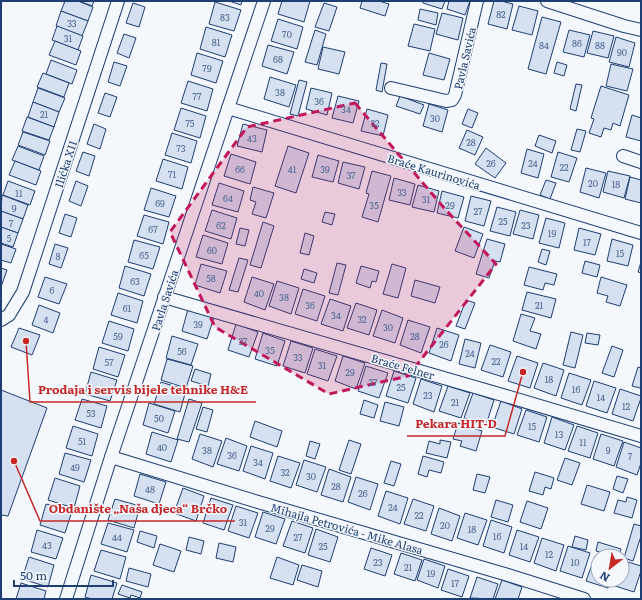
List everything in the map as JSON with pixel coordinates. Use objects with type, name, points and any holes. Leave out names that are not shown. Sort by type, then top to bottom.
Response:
[{"type":"street","name":"Ilićka XII","points":[[1,320],[9,314],[23,292],[118,1]]},
{"type":"street","name":"Pavla Savića","points":[[66,599],[111,457],[264,1]]},
{"type":"street","name":"Pavla Savića","points":[[391,88],[446,101],[452,100],[455,95],[477,1]]},
{"type":"street","points":[[547,1],[641,30]]},
{"type":"street","name":"Braće Kaurinovića","points":[[228,108],[641,233]]},
{"type":"street","points":[[623,156],[641,162]]},
{"type":"street","name":"Braće Felner","points":[[164,297],[641,436]]},
{"type":"street","name":"Mihajla Petrovića - Mike Alasa","points":[[111,457],[584,599]]},
{"type":"highlighted area","points":[[355,103],[445,209],[496,264],[408,376],[329,394],[215,327],[170,232],[247,127]]},
{"type":"building","points":[[65,1],[78,1],[93,7],[88,21],[61,11]]},
{"type":"building","points":[[79,1],[94,1],[92,6]]},
{"type":"building","points":[[229,1],[242,1],[241,5]]},
{"type":"building","points":[[282,1],[310,1],[304,22],[278,14]]},
{"type":"building","points":[[362,1],[379,1],[389,4],[385,16],[360,8]]},
{"type":"building","points":[[423,1],[445,1],[442,9],[423,3]]},
{"type":"building","points":[[449,1],[470,1],[465,15],[447,9]]},
{"type":"building","points":[[494,1],[513,4],[507,29],[488,24]]},
{"type":"building","points":[[215,2],[241,10],[234,31],[209,24]]},
{"type":"building","points":[[133,3],[145,7],[139,27],[126,23]]},
{"type":"building","points":[[324,3],[337,7],[329,31],[315,27]]},
{"type":"building","points":[[519,6],[538,11],[532,35],[512,30]]},
{"type":"building","points":[[420,9],[438,13],[436,25],[418,20]]},
{"type":"building","points":[[61,11],[88,21],[82,36],[56,26]]},
{"type":"building","points":[[442,13],[463,18],[458,40],[436,34]]},
{"type":"building","points":[[542,17],[561,22],[546,74],[528,69]]},
{"type":"building","points":[[278,19],[303,27],[297,49],[271,41]]},
{"type":"building","points":[[414,24],[435,29],[430,51],[408,46]]},
{"type":"building","points":[[57,26],[83,36],[78,50],[52,40]]},
{"type":"building","points":[[206,27],[232,35],[225,57],[200,49]]},
{"type":"building","points":[[315,30],[326,34],[317,65],[305,62]]},
{"type":"building","points":[[569,30],[590,35],[584,57],[563,52]]},
{"type":"building","points":[[593,31],[614,36],[608,58],[587,53]]},
{"type":"building","points":[[124,34],[136,38],[129,58],[117,53]]},
{"type":"building","points":[[616,37],[635,43],[629,67],[609,62]]},
{"type":"building","points":[[55,41],[81,51],[76,65],[49,55]]},
{"type":"building","points":[[268,45],[294,52],[287,74],[262,66]]},
{"type":"building","points":[[323,47],[345,52],[339,74],[318,69]]},
{"type":"building","points":[[197,53],[223,61],[216,83],[191,75]]},
{"type":"building","points":[[429,53],[450,59],[444,80],[423,75]]},
{"type":"building","points":[[51,60],[77,70],[72,84],[46,74]]},
{"type":"building","points":[[114,62],[127,66],[120,86],[108,82]]},
{"type":"building","points":[[557,62],[567,65],[564,76],[554,73]]},
{"type":"building","points":[[381,63],[387,64],[382,92],[376,90]]},
{"type":"building","points":[[611,64],[633,69],[627,91],[606,86]]},
{"type":"building","points":[[43,73],[69,83],[64,97],[37,87]]},
{"type":"building","points":[[270,77],[296,85],[289,107],[264,99]]},
{"type":"building","points":[[299,80],[307,82],[298,116],[290,114]]},
{"type":"building","points":[[188,81],[213,89],[207,111],[181,103]]},
{"type":"building","points":[[576,84],[582,85],[576,111],[570,109]]},
{"type":"building","points":[[601,86],[629,95],[620,126],[613,123],[611,130],[604,128],[601,137],[589,133],[594,119],[591,118]]},
{"type":"building","points":[[38,88],[65,98],[59,112],[33,102]]},
{"type":"building","points":[[311,88],[332,93],[327,115],[306,109]]},
{"type":"building","points":[[105,93],[117,97],[110,117],[98,113]]},
{"type":"building","points":[[338,96],[359,101],[353,123],[332,118]]},
{"type":"building","points":[[400,96],[424,105],[420,114],[396,106]]},
{"type":"building","points":[[33,102],[59,112],[54,127],[28,117]]},
{"type":"building","points":[[429,104],[448,110],[442,132],[423,126]]},
{"type":"building","points":[[181,108],[206,116],[200,138],[174,130]]},
{"type":"building","points":[[367,109],[388,115],[383,136],[361,131]]},
{"type":"building","points":[[468,109],[478,113],[472,128],[462,124]]},
{"type":"building","points":[[632,115],[641,118],[641,141],[626,137]]},
{"type":"building","points":[[27,117],[54,127],[49,140],[22,131]]},
{"type":"building","points":[[94,124],[106,129],[100,149],[87,144]]},
{"type":"building","points":[[243,124],[267,130],[262,152],[237,146]]},
{"type":"building","points":[[577,129],[586,131],[580,152],[571,150]]},
{"type":"building","points":[[467,130],[483,137],[475,155],[459,148]]},
{"type":"building","points":[[23,132],[50,141],[45,155],[18,145]]},
{"type":"building","points":[[172,133],[197,141],[191,163],[165,155]]},
{"type":"building","points":[[539,135],[556,141],[552,153],[535,146]]},
{"type":"building","points":[[18,146],[44,156],[39,170],[12,160]]},
{"type":"building","points":[[288,146],[309,153],[296,193],[275,186]]},
{"type":"building","points":[[486,148],[506,163],[495,178],[475,164]]},
{"type":"building","points":[[527,149],[544,154],[538,178],[521,173]]},
{"type":"building","points":[[83,152],[95,156],[89,176],[76,171]]},
{"type":"building","points":[[558,152],[577,158],[569,182],[551,177]]},
{"type":"building","points":[[231,154],[256,162],[250,184],[224,176]]},
{"type":"building","points":[[318,155],[339,161],[333,182],[312,177]]},
{"type":"building","points":[[163,159],[188,167],[182,189],[156,181]]},
{"type":"building","points":[[15,161],[41,171],[36,185],[9,175]]},
{"type":"building","points":[[343,162],[365,167],[359,189],[338,183]]},
{"type":"building","points":[[586,168],[606,173],[599,198],[580,192]]},
{"type":"building","points":[[372,171],[391,176],[378,222],[362,217],[369,194],[366,193]]},
{"type":"building","points":[[608,171],[630,176],[624,198],[603,192]]},
{"type":"building","points":[[630,177],[641,180],[641,203],[625,199]]},
{"type":"building","points":[[394,178],[415,184],[410,205],[389,200]]},
{"type":"building","points":[[546,180],[556,183],[550,199],[540,195]]},
{"type":"building","points":[[8,181],[35,191],[30,205],[3,195]]},
{"type":"building","points":[[76,181],[88,186],[81,206],[69,201]]},
{"type":"building","points":[[219,183],[244,191],[238,212],[212,205]]},
{"type":"building","points":[[418,185],[439,191],[434,212],[412,207]]},
{"type":"building","points":[[253,187],[274,193],[266,218],[252,214],[256,202],[250,200]]},
{"type":"building","points":[[151,188],[176,196],[169,217],[144,210]]},
{"type":"building","points":[[442,191],[464,197],[458,218],[437,213]]},
{"type":"building","points":[[2,195],[28,205],[23,219],[1,211]]},
{"type":"building","points":[[471,196],[491,201],[484,226],[465,221]]},
{"type":"building","points":[[497,207],[516,212],[510,236],[490,231]]},
{"type":"building","points":[[212,210],[237,218],[231,239],[205,231]]},
{"type":"building","points":[[520,210],[539,215],[533,239],[513,234]]},
{"type":"building","points":[[1,211],[23,219],[18,233],[1,227]]},
{"type":"building","points":[[325,212],[335,214],[332,225],[322,222]]},
{"type":"building","points":[[65,214],[77,218],[71,237],[59,233]]},
{"type":"building","points":[[144,215],[169,222],[163,244],[137,236]]},
{"type":"building","points":[[546,218],[565,223],[559,248],[539,243]]},
{"type":"building","points":[[263,222],[274,226],[261,268],[250,265]]},
{"type":"building","points":[[1,227],[18,233],[13,247],[1,243]]},
{"type":"building","points":[[464,227],[483,234],[474,258],[455,251]]},
{"type":"building","points":[[240,228],[249,230],[245,246],[236,244]]},
{"type":"building","points":[[579,228],[601,234],[595,255],[574,250]]},
{"type":"building","points":[[305,233],[314,236],[309,255],[300,253]]},
{"type":"building","points":[[203,235],[228,243],[222,264],[196,257]]},
{"type":"building","points":[[487,239],[505,244],[500,262],[495,261],[489,278],[476,274]]},
{"type":"building","points":[[612,239],[633,245],[628,266],[607,261]]},
{"type":"building","points":[[134,240],[160,247],[153,269],[128,262]]},
{"type":"building","points":[[1,244],[16,249],[11,263],[1,260]]},
{"type":"building","points":[[55,244],[68,248],[61,268],[49,264]]},
{"type":"building","points":[[542,249],[550,251],[546,265],[538,262]]},
{"type":"building","points":[[239,258],[248,260],[238,292],[229,290]]},
{"type":"building","points":[[585,261],[600,265],[597,277],[582,273]]},
{"type":"building","points":[[641,262],[641,273],[638,272]]},
{"type":"building","points":[[337,263],[346,265],[338,295],[329,293]]},
{"type":"building","points":[[201,264],[227,271],[220,293],[195,285]]},
{"type":"building","points":[[392,264],[406,268],[398,298],[383,294]]},
{"type":"building","points":[[125,266],[151,274],[144,296],[119,288]]},
{"type":"building","points":[[361,266],[379,271],[376,282],[372,281],[370,288],[356,283]]},
{"type":"building","points":[[529,267],[557,274],[554,285],[545,283],[543,290],[524,285]]},
{"type":"building","points":[[1,268],[7,270],[1,287]]},
{"type":"building","points":[[304,269],[317,273],[314,283],[301,279]]},
{"type":"building","points":[[45,277],[67,284],[59,304],[38,297]]},
{"type":"building","points":[[252,277],[274,284],[265,310],[244,302]]},
{"type":"building","points":[[601,277],[627,285],[620,306],[606,302],[608,296],[597,293]]},
{"type":"building","points":[[415,280],[440,287],[435,303],[411,296]]},
{"type":"building","points":[[277,281],[299,288],[291,314],[269,306]]},
{"type":"building","points":[[303,289],[325,296],[317,321],[295,314]]},
{"type":"building","points":[[527,292],[556,299],[551,318],[522,310]]},
{"type":"building","points":[[118,293],[143,301],[137,323],[111,315]]},
{"type":"building","points":[[330,299],[351,306],[343,331],[321,324]]},
{"type":"building","points":[[466,300],[475,303],[465,329],[456,326]]},
{"type":"building","points":[[356,303],[377,310],[369,335],[347,328]]},
{"type":"building","points":[[39,305],[60,313],[53,333],[32,325]]},
{"type":"building","points":[[188,309],[214,317],[207,339],[182,331]]},
{"type":"building","points":[[382,310],[403,318],[395,343],[373,336]]},
{"type":"building","points":[[521,314],[535,318],[530,331],[541,334],[536,349],[513,341]]},
{"type":"building","points":[[408,320],[430,327],[421,353],[400,345]]},
{"type":"building","points":[[109,321],[134,329],[128,351],[102,343]]},
{"type":"building","points":[[236,324],[258,332],[249,357],[228,350]]},
{"type":"building","points":[[19,328],[40,335],[32,355],[11,347]]},
{"type":"building","points":[[437,328],[459,335],[451,361],[429,353]]},
{"type":"building","points":[[571,332],[583,335],[575,368],[563,365]]},
{"type":"building","points":[[263,333],[285,341],[277,366],[255,359]]},
{"type":"building","points":[[587,333],[600,335],[598,345],[585,343]]},
{"type":"building","points":[[172,336],[198,344],[191,365],[166,358]]},
{"type":"building","points":[[465,339],[481,343],[475,368],[459,364]]},
{"type":"building","points":[[291,341],[313,348],[305,373],[283,366]]},
{"type":"building","points":[[490,345],[511,352],[503,377],[481,370]]},
{"type":"building","points":[[612,346],[623,350],[614,377],[602,373]]},
{"type":"building","points":[[99,347],[125,355],[118,377],[93,369]]},
{"type":"building","points":[[315,349],[337,356],[328,381],[307,374]]},
{"type":"building","points":[[343,356],[365,363],[356,389],[335,381]]},
{"type":"building","points":[[517,356],[538,363],[530,388],[508,381]]},
{"type":"building","points":[[167,359],[193,366],[186,388],[161,380]]},
{"type":"building","points":[[543,363],[564,370],[556,396],[534,388]]},
{"type":"building","points":[[366,366],[388,373],[379,398],[358,391]]},
{"type":"building","points":[[638,367],[641,368],[640,388],[632,386]]},
{"type":"building","points":[[195,369],[211,374],[208,386],[191,381]]},
{"type":"building","points":[[394,371],[416,378],[408,403],[386,396]]},
{"type":"building","points":[[91,372],[117,380],[110,401],[85,394]]},
{"type":"building","points":[[569,373],[591,380],[582,405],[561,398]]},
{"type":"building","points":[[421,379],[442,386],[434,412],[413,404]]},
{"type":"building","points":[[594,381],[616,388],[607,413],[586,406]]},
{"type":"building","points":[[161,382],[186,390],[180,412],[154,404]]},
{"type":"building","points":[[448,386],[470,393],[461,418],[439,411]]},
{"type":"building","points":[[620,389],[641,396],[633,421],[612,414]]},
{"type":"building","points":[[1,390],[47,408],[8,516],[1,515]]},
{"type":"building","points":[[473,393],[494,400],[486,425],[464,418]]},
{"type":"building","points":[[82,399],[107,406],[101,428],[75,420]]},
{"type":"building","points":[[189,399],[202,403],[189,442],[177,439]]},
{"type":"building","points":[[364,400],[378,405],[374,418],[360,414]]},
{"type":"building","points":[[501,401],[522,409],[514,434],[492,427]]},
{"type":"building","points":[[385,402],[404,407],[399,426],[380,421]]},
{"type":"building","points":[[149,403],[175,411],[168,433],[143,425]]},
{"type":"building","points":[[203,407],[213,410],[207,432],[196,429]]},
{"type":"building","points":[[526,410],[547,417],[539,442],[517,435]]},
{"type":"building","points":[[552,417],[574,425],[565,450],[544,443]]},
{"type":"building","points":[[255,421],[282,431],[277,447],[250,437]]},
{"type":"building","points":[[458,423],[482,431],[476,451],[460,446],[462,441],[453,439]]},
{"type":"building","points":[[73,426],[98,434],[92,456],[66,448]]},
{"type":"building","points":[[577,426],[598,433],[590,458],[568,451]]},
{"type":"building","points":[[152,432],[178,440],[171,462],[146,454]]},
{"type":"building","points":[[200,434],[222,441],[213,467],[192,459]]},
{"type":"building","points":[[601,434],[623,441],[614,466],[593,459]]},
{"type":"building","points":[[226,438],[247,446],[239,471],[217,464]]},
{"type":"building","points":[[349,440],[361,444],[351,474],[339,470]]},
{"type":"building","points":[[440,440],[451,442],[447,458],[426,453],[429,441],[440,444]]},
{"type":"building","points":[[310,441],[320,444],[315,459],[306,456]]},
{"type":"building","points":[[624,442],[641,448],[641,463],[637,475],[616,467]]},
{"type":"building","points":[[251,446],[273,453],[265,479],[243,471]]},
{"type":"building","points":[[65,453],[91,460],[84,482],[59,474]]},
{"type":"building","points":[[278,456],[300,463],[291,488],[270,481]]},
{"type":"building","points":[[423,456],[444,462],[441,473],[429,470],[427,477],[418,474]]},
{"type":"building","points":[[565,458],[580,463],[572,485],[557,480]]},
{"type":"building","points":[[304,460],[326,467],[317,492],[296,485]]},
{"type":"building","points":[[391,461],[401,464],[394,486],[384,483]]},
{"type":"building","points":[[329,469],[351,477],[343,502],[321,495]]},
{"type":"building","points":[[535,472],[554,478],[551,489],[545,487],[543,495],[529,491]]},
{"type":"building","points":[[140,474],[166,482],[159,504],[134,496]]},
{"type":"building","points":[[477,474],[490,477],[485,493],[473,490]]},
{"type":"building","points":[[617,476],[628,479],[623,493],[613,489]]},
{"type":"building","points":[[356,477],[378,484],[370,510],[348,502]]},
{"type":"building","points":[[55,478],[80,486],[74,508],[48,500]]},
{"type":"building","points":[[587,485],[610,492],[604,511],[581,504]]},
{"type":"building","points":[[183,488],[204,496],[196,521],[174,513]]},
{"type":"building","points":[[386,491],[408,498],[400,524],[378,516]]},
{"type":"building","points":[[627,497],[637,500],[632,518],[614,513],[618,500],[626,502]]},
{"type":"building","points":[[211,498],[233,505],[224,530],[203,523]]},
{"type":"building","points":[[115,499],[140,506],[134,528],[108,520]]},
{"type":"building","points":[[413,499],[434,506],[426,531],[404,524]]},
{"type":"building","points":[[496,500],[513,505],[508,522],[491,517]]},
{"type":"building","points":[[527,501],[548,508],[541,529],[520,522]]},
{"type":"building","points":[[46,504],[72,511],[65,533],[40,525]]},
{"type":"building","points":[[236,506],[258,513],[249,538],[228,531]]},
{"type":"building","points":[[439,508],[460,516],[452,541],[431,534]]},
{"type":"building","points":[[263,512],[285,519],[276,544],[255,537]]},
{"type":"building","points":[[465,513],[487,520],[478,545],[457,538]]},
{"type":"building","points":[[491,520],[512,527],[504,553],[483,546]]},
{"type":"building","points":[[292,521],[313,528],[305,553],[283,546]]},
{"type":"building","points":[[108,523],[134,530],[127,552],[101,544]]},
{"type":"building","points":[[634,524],[641,526],[641,536],[633,561],[630,560],[630,548],[627,548]]},
{"type":"building","points":[[316,529],[338,537],[330,562],[308,555]]},
{"type":"building","points":[[37,530],[63,538],[56,559],[31,552]]},
{"type":"building","points":[[517,530],[539,537],[530,562],[509,555]]},
{"type":"building","points":[[140,531],[157,536],[154,548],[137,542]]},
{"type":"building","points":[[575,536],[588,540],[586,550],[572,547]]},
{"type":"building","points":[[189,537],[204,541],[201,554],[186,550]]},
{"type":"building","points":[[542,538],[564,545],[556,571],[534,563]]},
{"type":"building","points":[[598,542],[618,548],[597,548]]},
{"type":"building","points":[[219,543],[236,547],[233,562],[216,558]]},
{"type":"building","points":[[160,544],[181,551],[174,572],[153,565]]},
{"type":"building","points":[[568,546],[590,553],[582,578],[560,571]]},
{"type":"building","points":[[371,548],[392,555],[385,576],[364,569]]},
{"type":"building","points":[[101,550],[126,557],[120,579],[94,571]]},
{"type":"building","points":[[401,553],[422,560],[415,581],[394,574]]},
{"type":"building","points":[[29,557],[54,565],[48,587],[22,579]]},
{"type":"building","points":[[277,557],[299,565],[293,585],[270,578]]},
{"type":"building","points":[[424,559],[445,566],[438,588],[417,580]]},
{"type":"building","points":[[630,563],[641,566],[641,571],[634,592],[621,588],[630,588]]},
{"type":"building","points":[[302,565],[322,571],[318,587],[297,580]]},
{"type":"building","points":[[129,568],[151,574],[148,587],[126,581]]},
{"type":"building","points":[[448,569],[469,576],[462,597],[441,590]]},
{"type":"building","points":[[590,570],[590,582],[586,581]]},
{"type":"building","points":[[91,575],[117,583],[112,599],[92,599],[85,597]]},
{"type":"building","points":[[477,577],[498,584],[493,599],[470,598]]},
{"type":"building","points":[[502,580],[522,587],[518,599],[495,599]]},
{"type":"building","points":[[21,583],[46,591],[44,599],[16,599]]},
{"type":"building","points":[[122,585],[142,592],[140,598],[131,595],[130,598],[118,594]]},
{"type":"place","name":"Prodaja i servis bijele tehnike H&E","points":[[26,341]]},
{"type":"place","name":"Pekara HIT-D","points":[[523,372]]},
{"type":"place","name":"Obdanište „Naša djeca“ Brčko","points":[[14,461]]}]
